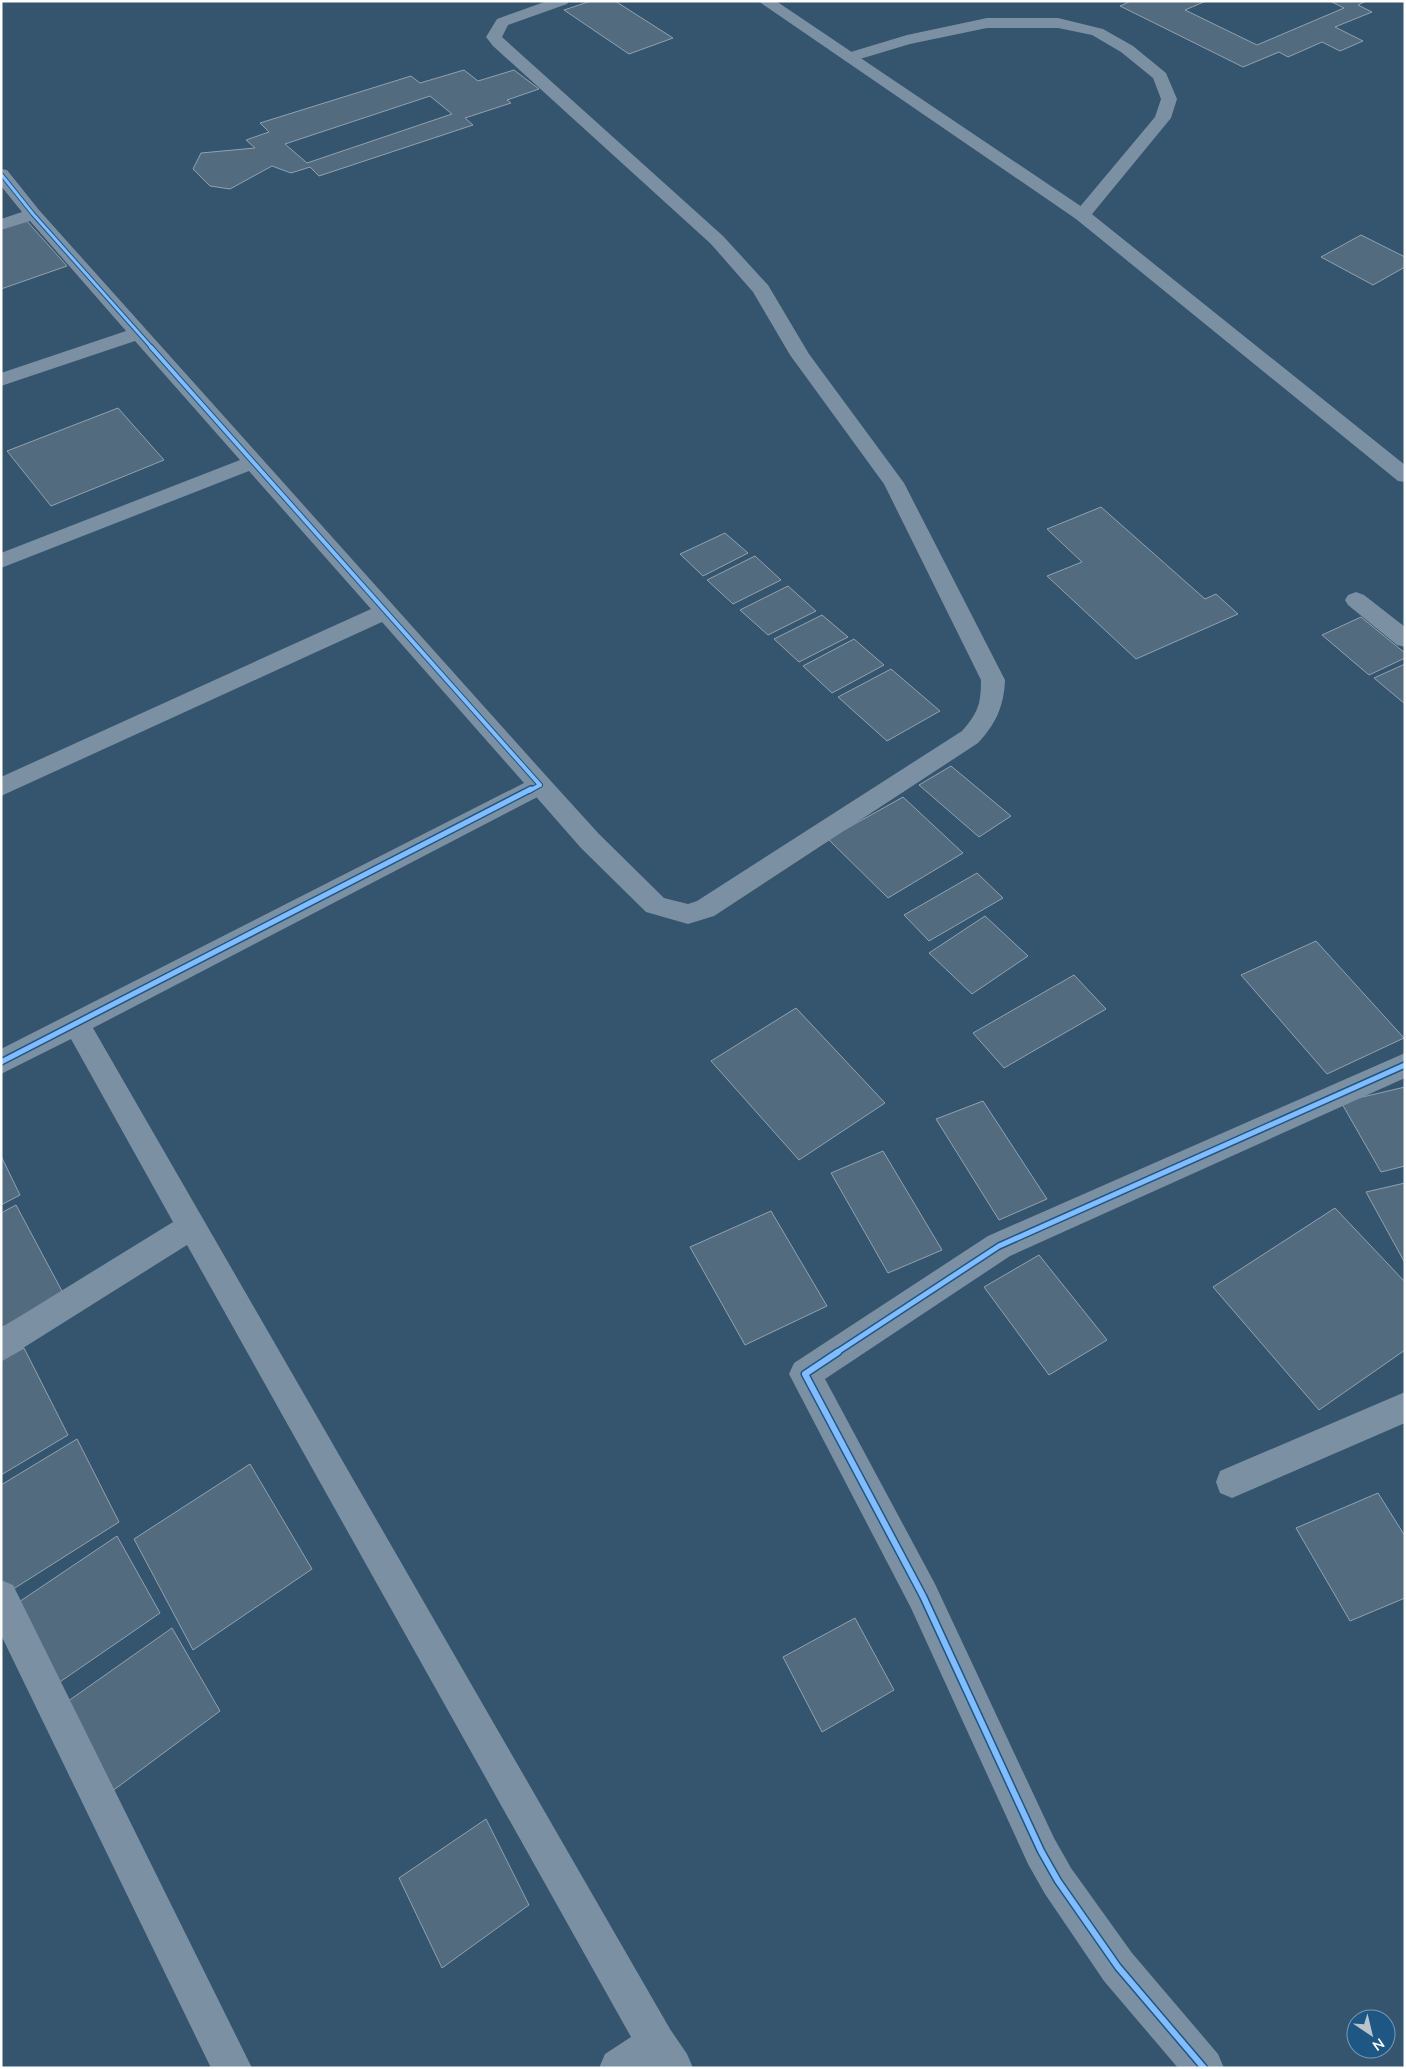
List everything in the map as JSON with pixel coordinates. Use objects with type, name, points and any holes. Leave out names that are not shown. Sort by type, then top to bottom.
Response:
[{"type":"street","points":[[1,174],[33,214],[138,333],[590,840],[655,904],[672,911],[688,914],[705,909],[970,737],[984,722],[993,703],[993,680],[894,483],[800,355],[761,289],[717,240],[498,43],[494,37],[502,22],[562,1]]},
{"type":"street","points":[[765,1],[1082,215],[1401,468]]},
{"type":"street","points":[[850,57],[907,40],[987,23],[1058,23],[1096,32],[1127,49],[1160,76],[1169,99],[1163,118],[1082,215]]},
{"type":"street","points":[[1,225],[33,214]]},
{"type":"street","points":[[1,380],[138,333]]},
{"type":"street","points":[[1,561],[253,462]]},
{"type":"street","points":[[1356,600],[1405,639]]},
{"type":"street","points":[[1,787],[385,612]]},
{"type":"street","points":[[1,1062],[540,785]]},
{"type":"street","points":[[76,1023],[664,2055],[619,2068]]},
{"type":"street","points":[[1204,2068],[1118,1967],[1058,1881],[1041,1851],[923,1596],[805,1374],[999,1246],[1405,1065]]},
{"type":"street","points":[[1,1345],[192,1226]]},
{"type":"street","points":[[1232,1482],[1405,1407]]},
{"type":"street","points":[[1,1597],[232,2068]]},
{"type":"building","points":[[591,1],[615,1],[673,38],[629,54],[564,10]]},
{"type":"building","points":[[1131,1],[1206,1],[1185,10],[1257,45],[1344,8],[1330,1],[1366,1],[1358,5],[1372,12],[1335,27],[1363,41],[1340,51],[1322,42],[1288,57],[1279,52],[1243,67],[1120,6]]},
{"type":"building","points":[[464,70],[478,81],[514,70],[539,89],[507,100],[511,103],[465,118],[473,125],[319,176],[310,167],[291,173],[272,166],[230,189],[210,186],[193,169],[201,153],[255,148],[246,140],[269,132],[260,123],[411,76],[420,83]],"holes":[[[430,96],[452,114],[307,163],[285,144]]]},
{"type":"building","points":[[25,219],[67,266],[1,289],[1,227]]},
{"type":"building","points":[[1361,235],[1405,257],[1405,267],[1373,285],[1321,257]]},
{"type":"building","points":[[118,408],[164,460],[51,506],[7,451]]},
{"type":"building","points":[[1101,507],[1205,599],[1216,594],[1238,614],[1136,659],[1047,576],[1082,562],[1047,529]]},
{"type":"building","points":[[725,533],[748,553],[703,576],[680,554]]},
{"type":"building","points":[[755,556],[781,580],[733,604],[707,580]]},
{"type":"building","points":[[788,586],[816,611],[768,635],[740,610]]},
{"type":"building","points":[[822,615],[848,637],[799,662],[774,639]]},
{"type":"building","points":[[1361,617],[1405,653],[1405,658],[1369,675],[1322,635]]},
{"type":"building","points":[[854,639],[884,665],[832,693],[803,666]]},
{"type":"building","points":[[1405,664],[1405,704],[1374,678]]},
{"type":"building","points":[[891,669],[940,711],[887,741],[838,697]]},
{"type":"building","points":[[951,766],[1011,816],[979,837],[919,785]]},
{"type":"building","points":[[903,797],[963,853],[888,898],[828,839]]},
{"type":"building","points":[[977,873],[1003,898],[929,941],[904,915]]},
{"type":"building","points":[[985,916],[1028,956],[972,994],[929,953]]},
{"type":"building","points":[[1316,941],[1404,1038],[1327,1074],[1241,975]]},
{"type":"building","points":[[1074,975],[1106,1009],[1004,1068],[973,1033]]},
{"type":"building","points":[[796,1008],[885,1103],[799,1160],[711,1061]]},
{"type":"building","points":[[1405,1087],[1405,1166],[1381,1172],[1341,1102]]},
{"type":"building","points":[[983,1101],[1047,1199],[999,1220],[936,1119]]},
{"type":"building","points":[[883,1151],[942,1250],[888,1273],[831,1173]]},
{"type":"building","points":[[1,1156],[20,1195],[1,1205]]},
{"type":"building","points":[[1405,1183],[1405,1263],[1366,1192]]},
{"type":"building","points":[[16,1205],[63,1293],[1,1328],[1,1213]]},
{"type":"building","points":[[1335,1208],[1405,1282],[1405,1350],[1319,1410],[1213,1287]]},
{"type":"building","points":[[771,1211],[827,1306],[745,1345],[690,1247]]},
{"type":"building","points":[[1039,1255],[1107,1340],[1049,1375],[984,1287]]},
{"type":"building","points":[[24,1348],[68,1435],[1,1475],[1,1361]]},
{"type":"building","points":[[77,1439],[119,1522],[7,1593],[1,1580],[1,1485]]},
{"type":"building","points":[[250,1464],[312,1569],[193,1650],[134,1539]]},
{"type":"building","points":[[1378,1493],[1405,1536],[1405,1598],[1350,1621],[1296,1528]]},
{"type":"building","points":[[117,1536],[160,1613],[54,1686],[13,1606]]},
{"type":"building","points":[[855,1618],[894,1690],[822,1732],[783,1657]]},
{"type":"building","points":[[172,1628],[220,1711],[111,1792],[64,1704]]},
{"type":"building","points":[[486,1819],[529,1905],[442,1968],[399,1878]]},
{"type":"cycle path","points":[[1,174],[33,214],[540,785],[1,1062]]},
{"type":"cycle path","points":[[1204,2068],[1118,1967],[1058,1881],[1041,1851],[923,1596],[805,1374],[999,1246],[1405,1065]]}]
